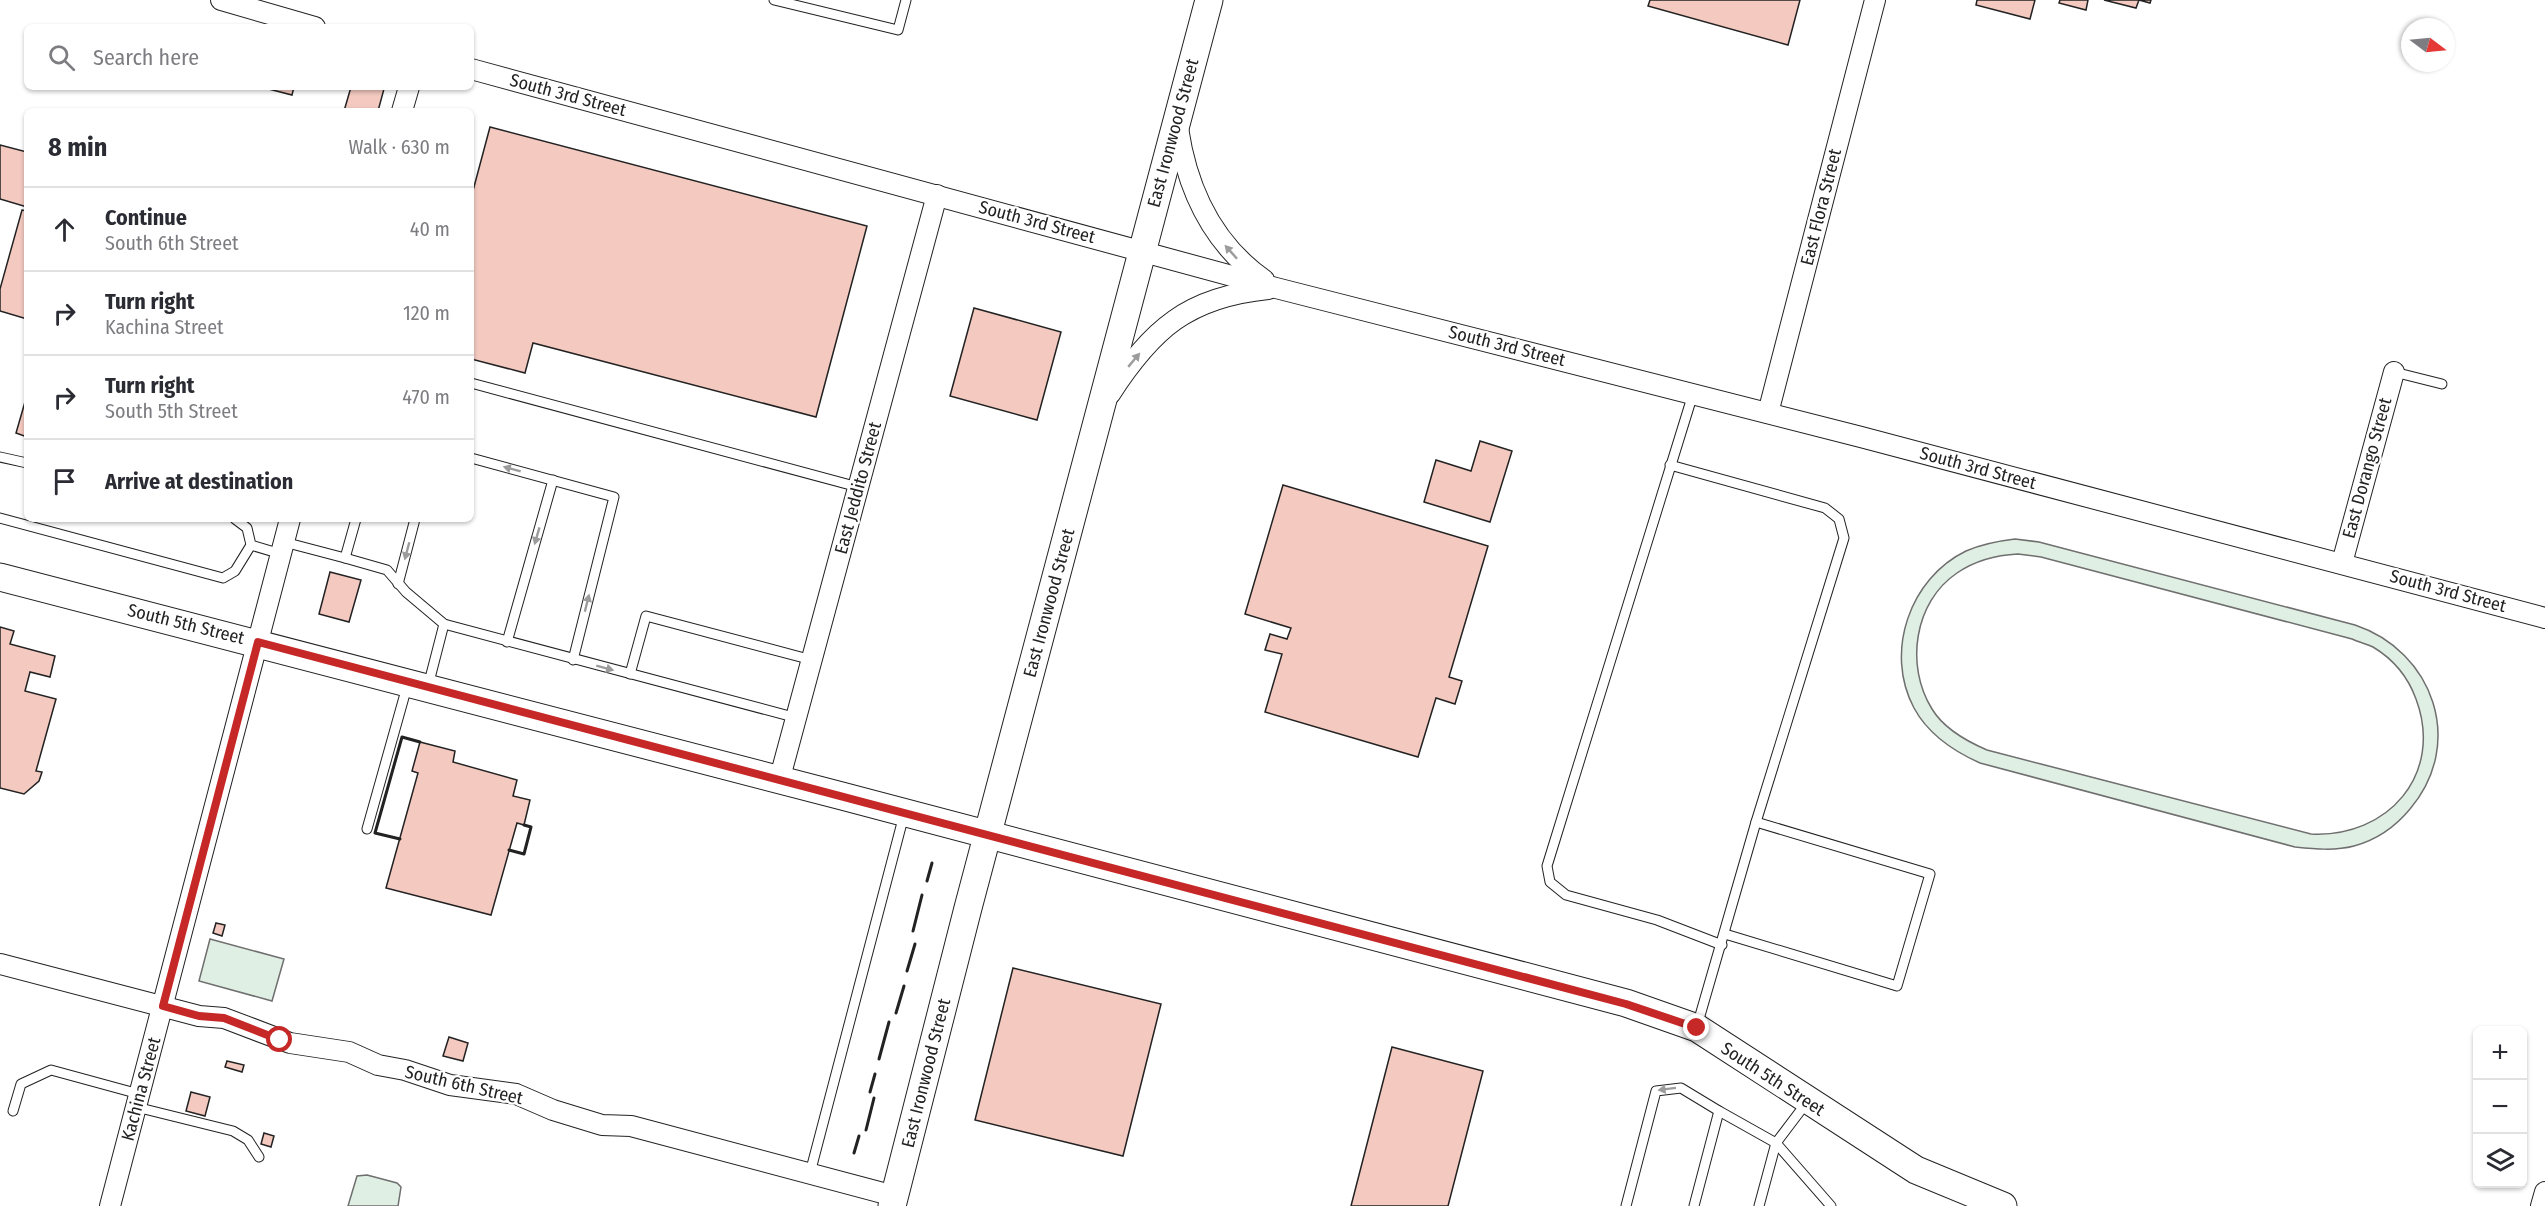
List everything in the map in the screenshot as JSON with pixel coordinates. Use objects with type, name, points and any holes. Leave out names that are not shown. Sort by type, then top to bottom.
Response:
[{"type":"street","points":[[221,0],[305,24]]},
{"type":"street","name":"East Ironwood Street","points":[[893,1201],[987,834],[1209,0]]},
{"type":"street","name":"East Flora Street","points":[[1768,413],[1875,0]]},
{"type":"street","name":"South 3rd Street","points":[[474,70],[1276,288],[1768,413],[2545,618]]},
{"type":"street","points":[[403,108],[408,90]]},
{"type":"street","points":[[1177,118],[1182,152],[1191,183],[1210,222],[1228,249],[1245,266],[1276,288]]},
{"type":"street","name":"East Jeddito Street","points":[[779,781],[937,195]]},
{"type":"street","points":[[1101,408],[1125,370],[1167,324],[1185,312],[1226,296],[1276,288]]},
{"type":"street","name":"East Dorango Street","points":[[2342,563],[2394,372]]},
{"type":"street","name":"Kachina Street","points":[[110,1206],[290,522]]},
{"type":"street","name":"South 5th Street","points":[[0,577],[418,683],[779,781],[1626,1004],[1697,1028],[1916,1170],[2003,1206]]},
{"type":"street","name":"South 6th Street","points":[[0,964],[199,1016],[224,1018],[290,1043],[349,1052],[378,1065],[405,1070],[450,1085],[516,1094],[553,1110],[602,1125],[631,1126],[689,1141],[810,1173],[893,1201]]},
{"type":"street","points":[[2541,1206],[2545,1192]]},
{"type":"lane","points":[[774,0],[898,30],[906,0]]},
{"type":"lane","points":[[2394,372],[2442,384]]},
{"type":"lane","points":[[474,384],[858,487]]},
{"type":"lane","points":[[1693,394],[1547,866],[1550,882],[1566,895],[1657,920],[1722,945]]},
{"type":"lane","points":[[0,457],[24,463]]},
{"type":"lane","points":[[474,459],[615,497],[573,660]]},
{"type":"lane","points":[[1670,465],[1825,508],[1839,519],[1844,538],[1756,822],[1697,1028]]},
{"type":"lane","points":[[507,642],[553,480]]},
{"type":"lane","points":[[0,518],[223,578],[235,571],[251,545],[247,528],[239,522]]},
{"type":"lane","points":[[345,558],[355,522]]},
{"type":"lane","points":[[398,584],[414,522]]},
{"type":"lane","points":[[251,545],[345,558],[387,570],[398,584],[444,624],[797,718]]},
{"type":"lane","points":[[630,674],[646,616],[812,660]]},
{"type":"lane","points":[[367,829],[418,683],[444,624]]},
{"type":"lane","points":[[810,1173],[904,813]]},
{"type":"lane","points":[[1725,934],[1897,986],[1930,874],[1756,822]]},
{"type":"lane","points":[[13,1111],[21,1084],[51,1070],[233,1131],[248,1140],[259,1157]]},
{"type":"lane","points":[[1626,1206],[1656,1091],[1681,1088],[1776,1143],[1831,1206]]},
{"type":"lane","points":[[1760,1206],[1776,1143],[1807,1101]]},
{"type":"lane","points":[[1694,1206],[1719,1111]]},
{"type":"green space","points":[[2015,539],[2039,542],[2355,625],[2382,638],[2404,655],[2421,677],[2433,702],[2438,729],[2436,756],[2427,783],[2410,809],[2392,827],[2378,836],[2347,848],[2317,849],[2295,847],[1980,763],[1960,753],[1926,726],[1914,708],[1905,686],[1902,664],[1903,641],[1908,619],[1917,598],[1930,579],[1946,563],[1966,551],[1990,543]],"holes":[[[2018,554],[2041,557],[2352,639],[2371,646],[2387,657],[2409,683],[2423,726],[2422,752],[2415,776],[2403,796],[2385,813],[2364,825],[2339,832],[2311,834],[1987,750],[1956,734],[1932,709],[1918,674],[1918,636],[1931,600],[1942,585],[1957,573],[1979,562],[1994,557]]]},
{"type":"green space","points":[[210,939],[284,959],[272,1001],[199,981]]},
{"type":"green space","points":[[367,1175],[397,1183],[401,1187],[398,1206],[348,1206],[357,1176]]},
{"type":"building","points":[[1650,0],[1800,0],[1788,45],[1648,6]]},
{"type":"building","points":[[1977,0],[2035,0],[2030,19],[1976,5]]},
{"type":"building","points":[[2060,0],[2088,0],[2086,10],[2059,3]]},
{"type":"building","points":[[2104,0],[2139,0],[2136,8]]},
{"type":"building","points":[[273,90],[293,90],[292,95]]},
{"type":"building","points":[[350,90],[384,90],[379,108],[345,108]]},
{"type":"building","points":[[490,127],[867,226],[816,417],[533,343],[525,373],[474,360],[474,187]]},
{"type":"building","points":[[0,145],[24,151],[24,206],[0,199]]},
{"type":"building","points":[[22,210],[24,210],[24,318],[0,311],[0,289]]},
{"type":"building","points":[[974,308],[1061,332],[1037,420],[950,396]]},
{"type":"building","points":[[24,405],[24,436],[16,433]]},
{"type":"building","points":[[1480,441],[1512,451],[1490,522],[1424,502],[1436,460],[1471,471]]},
{"type":"building","points":[[1283,485],[1488,546],[1449,677],[1462,681],[1455,704],[1436,698],[1418,757],[1265,712],[1282,654],[1265,650],[1270,634],[1287,639],[1291,628],[1245,614]]},
{"type":"building","points":[[330,572],[361,580],[349,622],[319,614]]},
{"type":"building","points":[[0,627],[14,631],[10,644],[55,656],[50,677],[30,672],[25,691],[56,699],[36,771],[42,772],[39,781],[24,794],[0,788]]},
{"type":"building","points":[[420,742],[455,751],[453,762],[517,780],[513,796],[530,800],[524,825],[517,823],[491,915],[386,888],[418,773],[412,771]]},
{"type":"building","points":[[216,923],[225,925],[222,936],[213,933]]},
{"type":"building","points":[[1013,968],[1161,1004],[1123,1156],[975,1120]]},
{"type":"building","points":[[449,1037],[468,1043],[463,1061],[443,1056]]},
{"type":"building","points":[[1392,1047],[1483,1071],[1448,1206],[1351,1206]]},
{"type":"building","points":[[227,1061],[244,1065],[242,1072],[225,1067]]},
{"type":"building","points":[[191,1092],[210,1097],[205,1116],[186,1111]]},
{"type":"building","points":[[264,1133],[274,1136],[271,1147],[261,1144]]},
{"type":"wall","points":[[400,839],[375,833],[402,737],[420,742]]},
{"type":"wall","points":[[509,850],[524,854],[531,827],[524,825]]},
{"type":"wall","points":[[927,881],[932,863]]},
{"type":"wall","points":[[913,931],[922,895]]},
{"type":"wall","points":[[907,971],[915,944]]},
{"type":"wall","points":[[896,1013],[904,986]]},
{"type":"wall","points":[[879,1059],[889,1022]]},
{"type":"wall","points":[[870,1092],[875,1074]]},
{"type":"wall","points":[[866,1130],[874,1098]]},
{"type":"wall","points":[[854,1153],[859,1136]]},
{"type":"route","points":[[280,1040],[224,1018],[199,1016],[163,1006],[258,642],[1626,1004],[1697,1028]]}]
